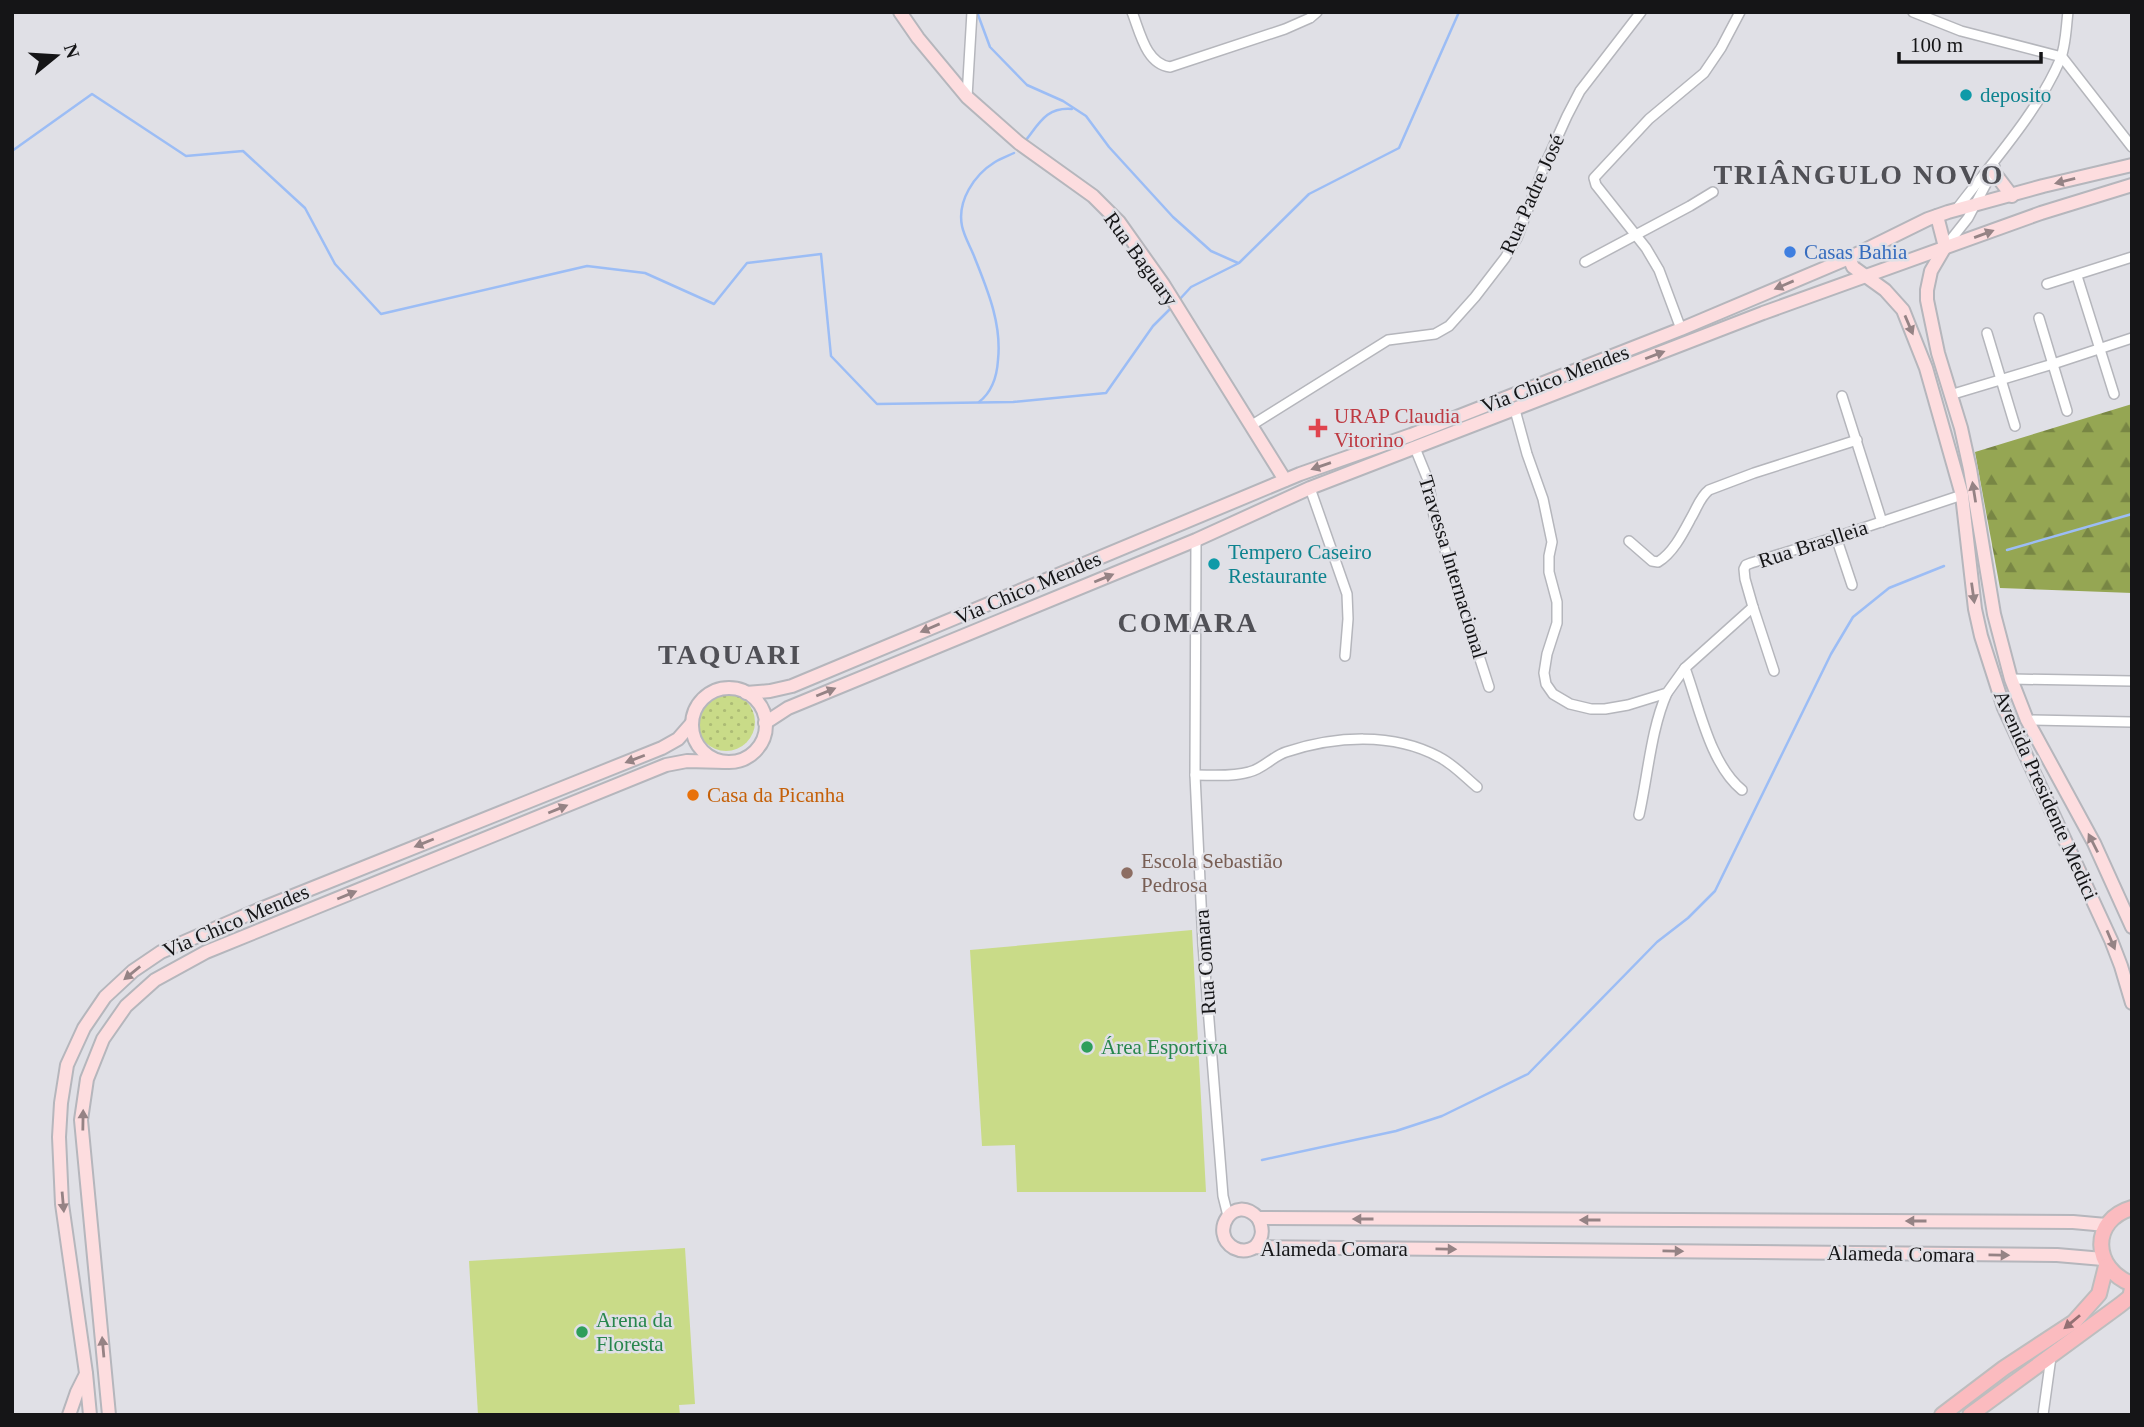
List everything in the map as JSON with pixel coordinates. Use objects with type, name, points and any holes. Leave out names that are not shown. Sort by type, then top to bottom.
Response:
[{"type":"main road","name":"Rua Baguary","points":[[900,12],[967,97],[1019,143],[1093,196],[1119,222],[1163,284],[1285,480]]},
{"type":"main road","name":"Via Chico Mendes","points":[[746,692],[770,691],[792,686],[1285,480],[1411,435],[1681,329],[1849,258],[1937,216],[2132,165]]},
{"type":"main road","points":[[1993,171],[2012,196]]},
{"type":"main road","name":"Via Chico Mendes","points":[[765,723],[788,708],[1196,540],[1310,488],[1751,318],[2061,206],[2132,185]]},
{"type":"main road","points":[[1937,216],[1945,247]]},
{"type":"main road","name":"Avenida Presidente Medici","points":[[1945,247],[1931,271],[1927,290],[1938,354],[1961,428],[1970,470],[1993,614],[2011,679],[2026,720],[2094,843],[2132,927]]},
{"type":"main road","name":"Avenida Presidente Medici","points":[[1849,258],[1853,267],[1885,290],[1906,317],[1929,379],[1962,495],[1975,609],[2004,708],[2106,929],[2132,1003]]},
{"type":"main road","points":[[1968,556],[1984,553]]},
{"type":"main road","points":[[732,688],[746,692],[756,701],[763,712],[765,723],[764,733],[755,751],[737,761],[726,762],[703,752],[696,742],[692,723],[695,709],[704,697],[717,690],[732,688]]},
{"type":"main road","name":"Via Chico Mendes","points":[[90,1415],[62,1203],[59,1137],[67,1065],[83,1028],[105,997],[133,971],[161,952],[270,905],[662,748],[678,739],[692,723]]},
{"type":"main road","name":"Via Chico Mendes","points":[[108,1415],[81,1120],[87,1079],[103,1039],[126,1006],[155,980],[206,952],[653,770],[687,761],[726,762]]},
{"type":"main road","points":[[1970,1415],[2130,1297],[2132,1286],[2120,1280],[2105,1262],[2101,1248],[2106,1226],[2122,1211],[2132,1208],[2132,1198]]},
{"type":"main road","name":"Alameda Comara","points":[[2105,1262],[2057,1255],[1255,1247],[1244,1251],[1228,1243],[1223,1231],[1232,1212],[1244,1210],[1258,1218],[2042,1222],[2106,1226]]},
{"type":"main road","points":[[1255,1247],[1263,1230],[1258,1218]]},
{"type":"main road","points":[[1942,1415],[2004,1368],[2074,1322],[2099,1294],[2105,1262]]},
{"type":"main road","points":[[69,1415],[86,1373]]},
{"type":"street","points":[[967,97],[972,12]]},
{"type":"street","points":[[1132,12],[1152,57],[1162,65],[1170,66],[1285,29],[1311,14]]},
{"type":"street","name":"Rua Padre José","points":[[1252,425],[1388,340],[1436,334],[1449,326],[1504,258],[1521,228],[1543,169],[1576,100],[1641,12]]},
{"type":"street","points":[[1681,329],[1660,270],[1636,235],[1596,186],[1594,178],[1649,119],[1704,73],[1740,12]]},
{"type":"street","points":[[1913,12],[1961,31],[2062,57],[2132,147]]},
{"type":"street","points":[[1956,210],[1999,155],[2049,82],[2062,57],[2068,12]]},
{"type":"street","points":[[1945,247],[1961,229],[1976,205],[1999,155]]},
{"type":"street","points":[[1585,262],[1713,192]]},
{"type":"street","points":[[2047,284],[2132,257]]},
{"type":"street","points":[[2077,276],[2114,394]]},
{"type":"street","points":[[2039,318],[2067,411]]},
{"type":"street","points":[[1987,333],[2015,426]]},
{"type":"street","points":[[1950,395],[2132,338]]},
{"type":"street","points":[[1842,396],[1882,522]]},
{"type":"street","points":[[1515,410],[1543,499],[1552,542],[1549,572],[1557,602],[1557,623],[1544,673],[1546,684],[1553,694],[1570,704],[1591,709],[1628,705],[1667,692]]},
{"type":"street","points":[[1629,541],[1651,561],[1658,562],[1666,557],[1709,490],[1857,440]]},
{"type":"street","name":"Travessa Internacional","points":[[1415,447],[1427,480],[1434,516],[1489,687]]},
{"type":"street","points":[[1310,488],[1347,594],[1345,656]]},
{"type":"street","name":"Rua Braslleia","points":[[1752,607],[1745,579],[1746,565],[1962,495]]},
{"type":"street","points":[[1836,537],[1852,585]]},
{"type":"street","name":"Rua Comara","points":[[1196,540],[1195,775],[1203,944],[1223,1196],[1228,1216]]},
{"type":"street","points":[[1639,815],[1658,715],[1667,692],[1685,668],[1752,607],[1774,671]]},
{"type":"street","points":[[1685,668],[1712,746],[1730,778],[1742,790]]},
{"type":"street","points":[[2011,679],[2132,681]]},
{"type":"street","points":[[2026,720],[2132,722]]},
{"type":"street","points":[[1195,775],[1248,773],[1284,752],[1306,746],[1376,739],[1413,746],[1442,758],[1477,788]]},
{"type":"street","points":[[2043,1415],[2051,1357]]},
{"type":"green space","points":[[2132,404],[2132,593],[2000,588],[1975,452]]},
{"type":"green space","points":[[720,693],[732,693],[747,701],[755,716],[755,728],[747,743],[732,751],[720,751],[705,743],[697,728],[697,716],[705,701]]},
{"type":"green space","name":"Área Esportiva","points":[[1192,930],[1206,1192],[1017,1192],[1015,1145],[982,1146],[970,950]]},
{"type":"green space","name":"Arena da Floresta","points":[[685,1248],[695,1404],[679,1405],[680,1415],[478,1415],[469,1261]]},
{"type":"waterway","points":[[977,12],[990,47],[1027,85],[1063,101],[1086,116],[1109,147],[1173,217],[1211,251],[1238,263]]},
{"type":"waterway","points":[[1179,300],[1191,287],[1239,263],[1309,194],[1399,148],[1459,12]]},
{"type":"waterway","points":[[12,151],[92,94],[186,156],[243,151],[305,208],[335,264],[381,314],[587,266],[645,273],[714,304],[747,263],[821,254],[831,356],[877,404],[1013,402],[1106,393],[1153,326],[1172,307]]},
{"type":"waterway","points":[[1026,140],[1050,113],[1072,109]]},
{"type":"waterway","points":[[979,402],[995,378],[998,333],[988,294],[963,230],[962,207],[980,174],[995,162],[1014,153]]},
{"type":"waterway","points":[[2007,550],[2132,514]]},
{"type":"waterway","points":[[1262,1160],[1396,1131],[1442,1116],[1528,1074],[1657,942],[1688,918],[1715,891],[1831,654],[1853,617],[1889,588],[1944,566]]},
{"type":"place","name":"deposito","points":[[1966,95]]},
{"type":"place","name":"Casas Bahia","points":[[1790,252]]},
{"type":"place","name":"URAP Claudia Vitorino","points":[[1318,428]]},
{"type":"place","name":"Tempero Caseiro Restaurante","points":[[1214,564]]},
{"type":"place","name":"Casa da Picanha","points":[[693,795]]},
{"type":"place","name":"Escola Sebastião Pedrosa","points":[[1127,873]]},
{"type":"place","name":"Área Esportiva","points":[[1087,1047]]},
{"type":"place","name":"Arena da Floresta","points":[[582,1332]]},
{"type":"district","name":"TRIÂNGULO NOVO","points":[[1859,174]]},
{"type":"district","name":"COMARA","points":[[1188,622]]},
{"type":"district","name":"TAQUARI","points":[[730,654]]}]
